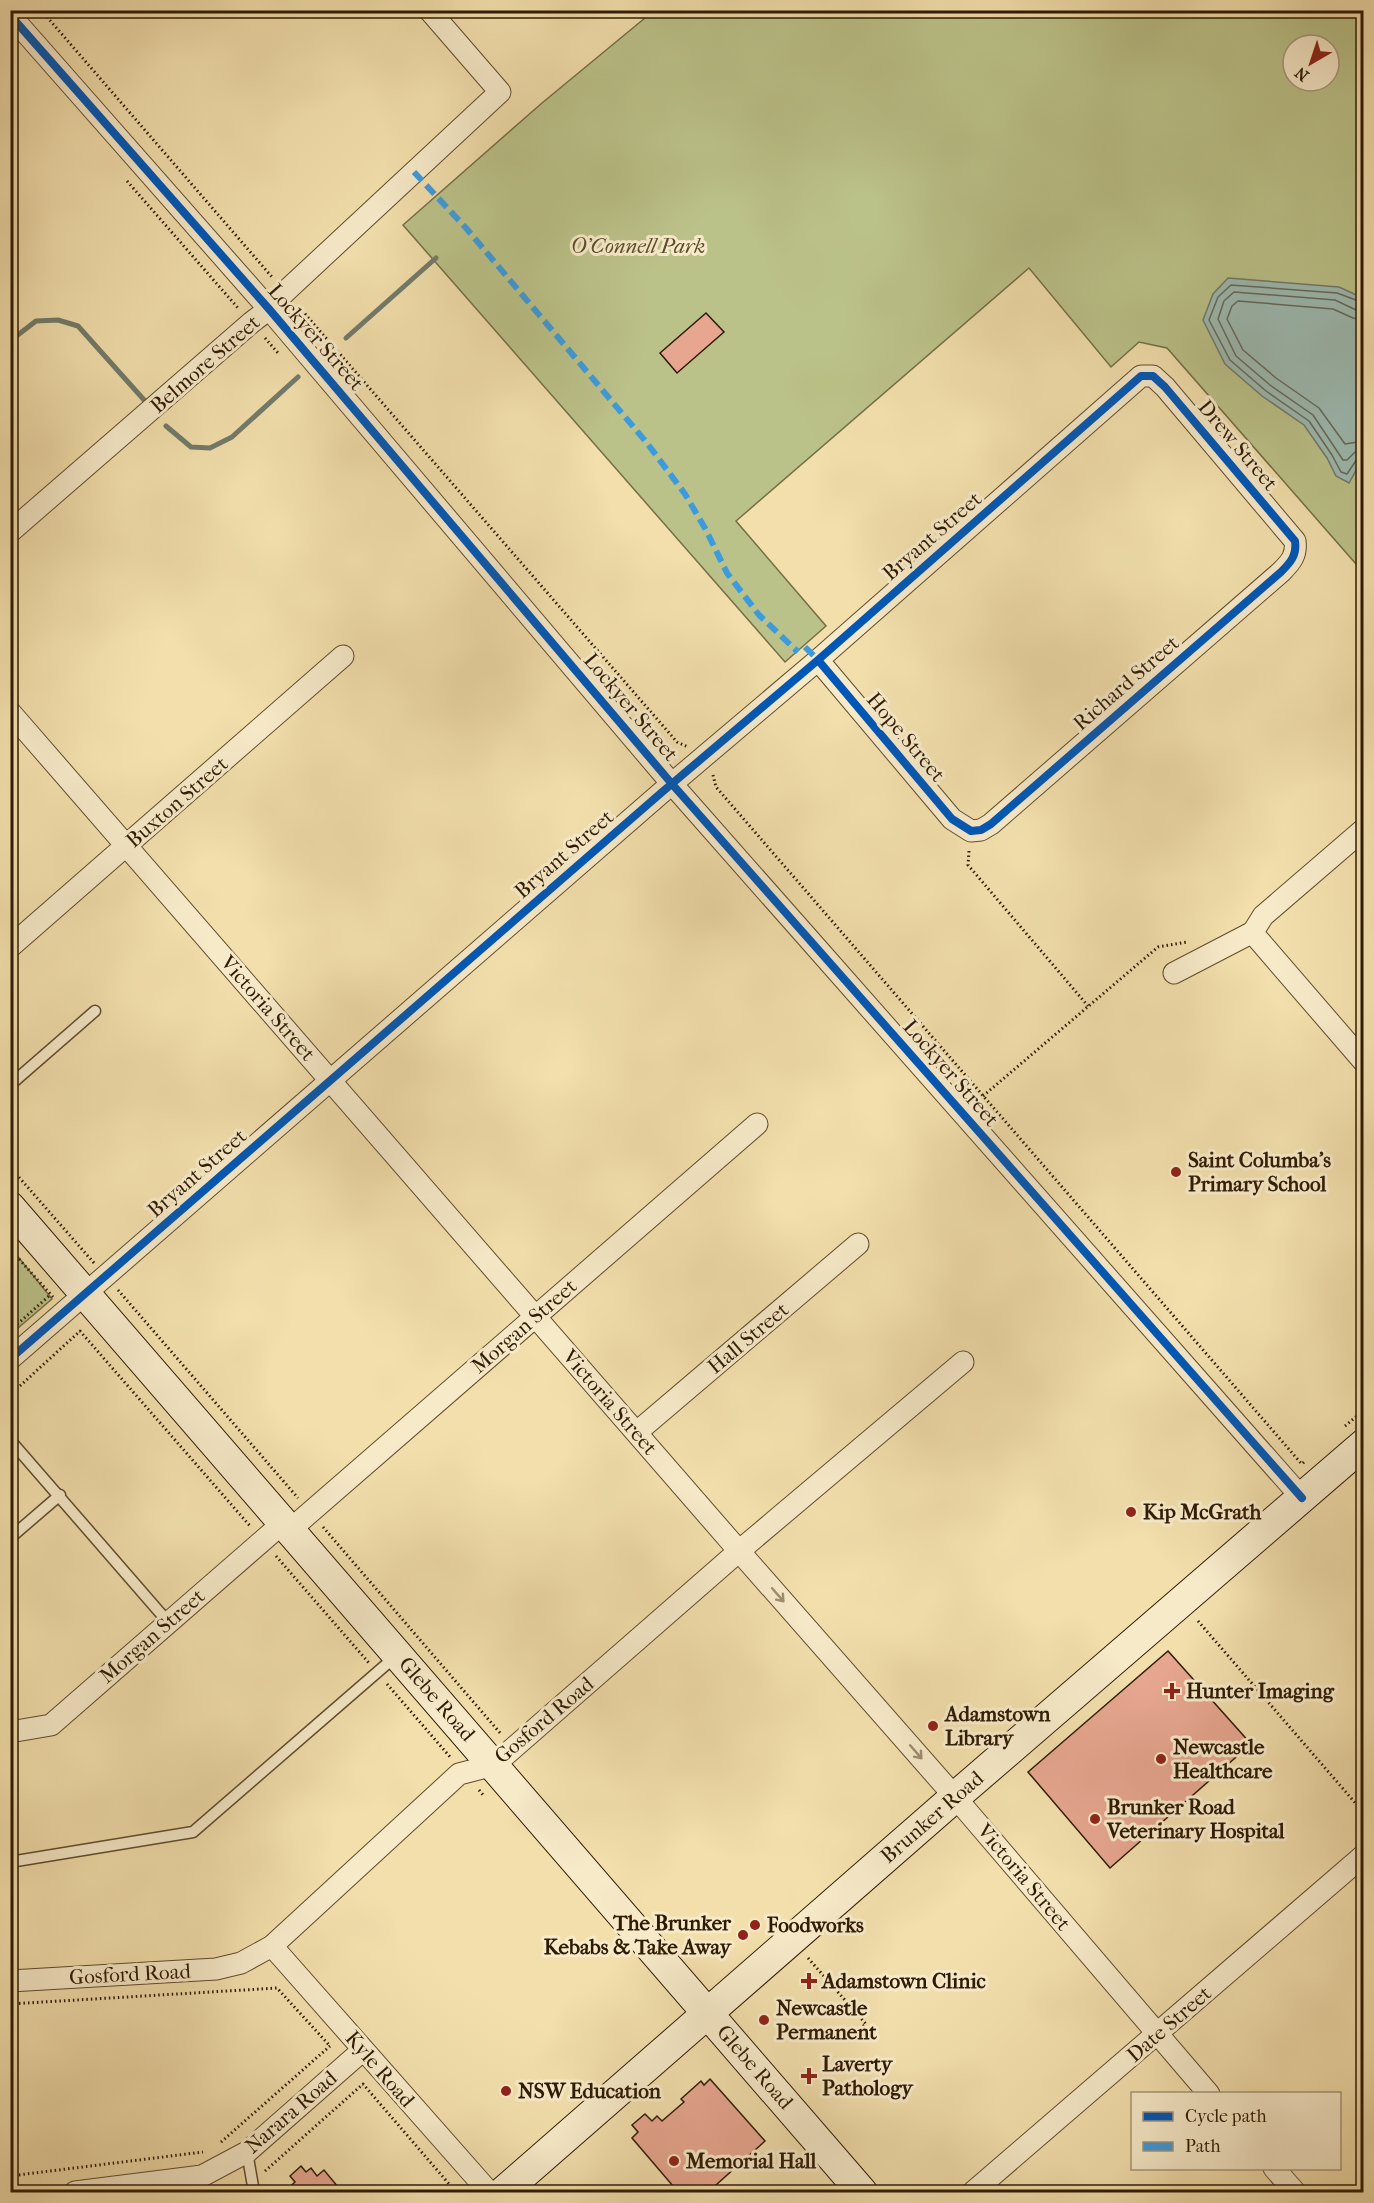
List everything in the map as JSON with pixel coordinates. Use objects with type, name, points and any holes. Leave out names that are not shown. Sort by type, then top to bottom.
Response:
[{"type":"main road","name":"Glebe Road","points":[[10,1207],[92,1281],[299,1520],[387,1664],[493,1765],[862,2193]]},
{"type":"main road","name":"Brunker Road","points":[[503,2193],[955,1797],[1302,1498],[1353,1436]]},
{"type":"street","name":"Belmore Street","points":[[10,532],[269,309],[500,92],[429,10]]},
{"type":"street","name":"Lockyer Street","points":[[10,15],[269,309],[672,784],[1302,1498]]},
{"type":"street","name":"Bryant Street","points":[[10,1359],[92,1281],[106,1276],[818,660],[1141,376]]},
{"type":"street","name":"Drew Street","points":[[1141,376],[1153,376],[1165,387],[1290,533],[1296,550]]},
{"type":"street","name":"Richard Street","points":[[971,831],[981,830],[991,824],[1281,572],[1291,562],[1296,550]]},
{"type":"street","name":"Buxton Street","points":[[10,947],[344,656]]},
{"type":"street","name":"Hope Street","points":[[818,660],[952,819],[971,831]]},
{"type":"street","name":"Victoria Street","points":[[10,712],[955,1797],[1207,2092]]},
{"type":"street","points":[[1173,973],[1253,932],[1263,916],[1364,829]]},
{"type":"street","points":[[1253,932],[1364,1062]]},
{"type":"street","name":"Morgan Street","points":[[10,1732],[51,1725],[168,1622],[299,1520],[757,1124]]},
{"type":"street","name":"Hall Street","points":[[637,1432],[858,1244]]},
{"type":"street","name":"Gosford Road","points":[[10,1981],[216,1969],[241,1963],[272,1946],[459,1774],[493,1765],[739,1551],[963,1362]]},
{"type":"street","name":"Date Street","points":[[973,2193],[1364,1855]]},
{"type":"street","name":"Kyle Road","points":[[272,1946],[489,2193]]},
{"type":"street","name":"Narara Road","points":[[75,2193],[202,2176],[247,2152],[363,2050]]},
{"type":"street","points":[[1275,2170],[1295,2193]]},
{"type":"lane","points":[[10,1085],[96,1011]]},
{"type":"lane","points":[[10,1440],[168,1622]]},
{"type":"lane","points":[[10,1538],[60,1495]]},
{"type":"lane","points":[[10,1862],[193,1832],[387,1664]]},
{"type":"lane","points":[[247,2152],[254,2193]]},
{"type":"path","points":[[41,10],[273,278]]},
{"type":"path","points":[[299,307],[677,742],[694,751]]},
{"type":"path","points":[[712,770],[716,788],[1300,1462],[1302,1464],[1310,1457]]},
{"type":"path","points":[[971,831],[968,865],[1088,1006]]},
{"type":"path","points":[[983,1096],[1158,947]]},
{"type":"path","points":[[10,1167],[92,1281]]},
{"type":"path","points":[[10,1249],[54,1299]]},
{"type":"path","points":[[114,1286],[493,1765],[483,1795]]},
{"type":"path","points":[[10,1330],[50,1295]]},
{"type":"path","points":[[10,1395],[80,1331],[251,1527]]},
{"type":"path","points":[[1353,1436],[1359,1414],[1364,1410]]},
{"type":"path","points":[[1359,1414],[1364,1420]]},
{"type":"path","points":[[276,1556],[387,1664],[454,1762]]},
{"type":"path","points":[[1198,1621],[1364,1813]]},
{"type":"path","points":[[807,1957],[866,2024],[862,2027]]},
{"type":"path","points":[[10,2004],[277,1988],[330,2046],[219,2144]]},
{"type":"path","points":[[252,2181],[363,2084],[456,2193]]},
{"type":"path","points":[[10,2176],[211,2151]]},
{"type":"green space","name":"O'Connell Park","points":[[649,11],[1363,11],[1363,572],[1167,348],[1139,342],[1111,367],[1029,268],[736,521],[826,626],[785,662],[403,225],[542,103],[651,13]]},
{"type":"green space","points":[[11,1248],[52,1299],[10,1334]]},
{"type":"water","points":[[1228,278],[1339,287],[1363,298],[1363,458],[1349,483],[1336,476],[1327,458],[1304,425],[1262,396],[1225,364],[1203,320],[1213,294]]},
{"type":"building","points":[[706,313],[724,332],[677,373],[660,353]]},
{"type":"building","name":"Newcastle Healthcare","points":[[1168,1651],[1251,1744],[1110,1868],[1028,1772]]},
{"type":"building","points":[[710,2079],[765,2141],[707,2193],[679,2193],[632,2138],[638,2132],[632,2125],[645,2114],[652,2121],[657,2116],[662,2121],[684,2102],[681,2099],[701,2081],[704,2085]]},
{"type":"building","points":[[301,2166],[306,2172],[311,2168],[317,2176],[324,2170],[343,2193],[283,2193],[295,2182],[290,2176]]},
{"type":"waterway","points":[[346,338],[436,258]]},
{"type":"waterway","points":[[10,341],[36,321],[58,320],[78,326],[145,401]]},
{"type":"waterway","points":[[166,426],[191,447],[210,448],[232,437],[298,377]]},
{"type":"marked path","points":[[414,172],[466,228],[647,443],[685,494],[727,573],[759,615],[798,652]]},
{"type":"marked path","points":[[805,647],[818,660]]},
{"type":"cycle path","points":[[10,15],[269,309],[672,784],[1302,1498]]},
{"type":"cycle path","points":[[10,1359],[661,793],[818,660],[1141,376],[1153,376],[1165,387],[1295,541],[1292,558],[1281,572],[991,824],[981,830],[971,831],[952,819],[818,660]]},
{"type":"place","name":"Saint Columba’s Primary School","points":[[1176,1172]]},
{"type":"place","name":"Kip McGrath","points":[[1131,1512]]},
{"type":"place","name":"Hunter Imaging","points":[[1172,1691]]},
{"type":"place","name":"Adamstown Library","points":[[933,1726]]},
{"type":"place","name":"Newcastle Healthcare","points":[[1161,1759]]},
{"type":"place","name":"Brunker Road Veterinary Hospital","points":[[1095,1819]]},
{"type":"place","name":"Foodworks","points":[[755,1925]]},
{"type":"place","name":"The Brunker Kebabs & Take Away","points":[[743,1935]]},
{"type":"place","name":"Adamstown Clinic","points":[[809,1981]]},
{"type":"place","name":"Newcastle Permanent","points":[[764,2020]]},
{"type":"place","name":"Laverty Pathology","points":[[809,2076]]},
{"type":"place","name":"NSW Education","points":[[506,2091]]},
{"type":"place","name":"Memorial Hall","points":[[674,2161]]}]
